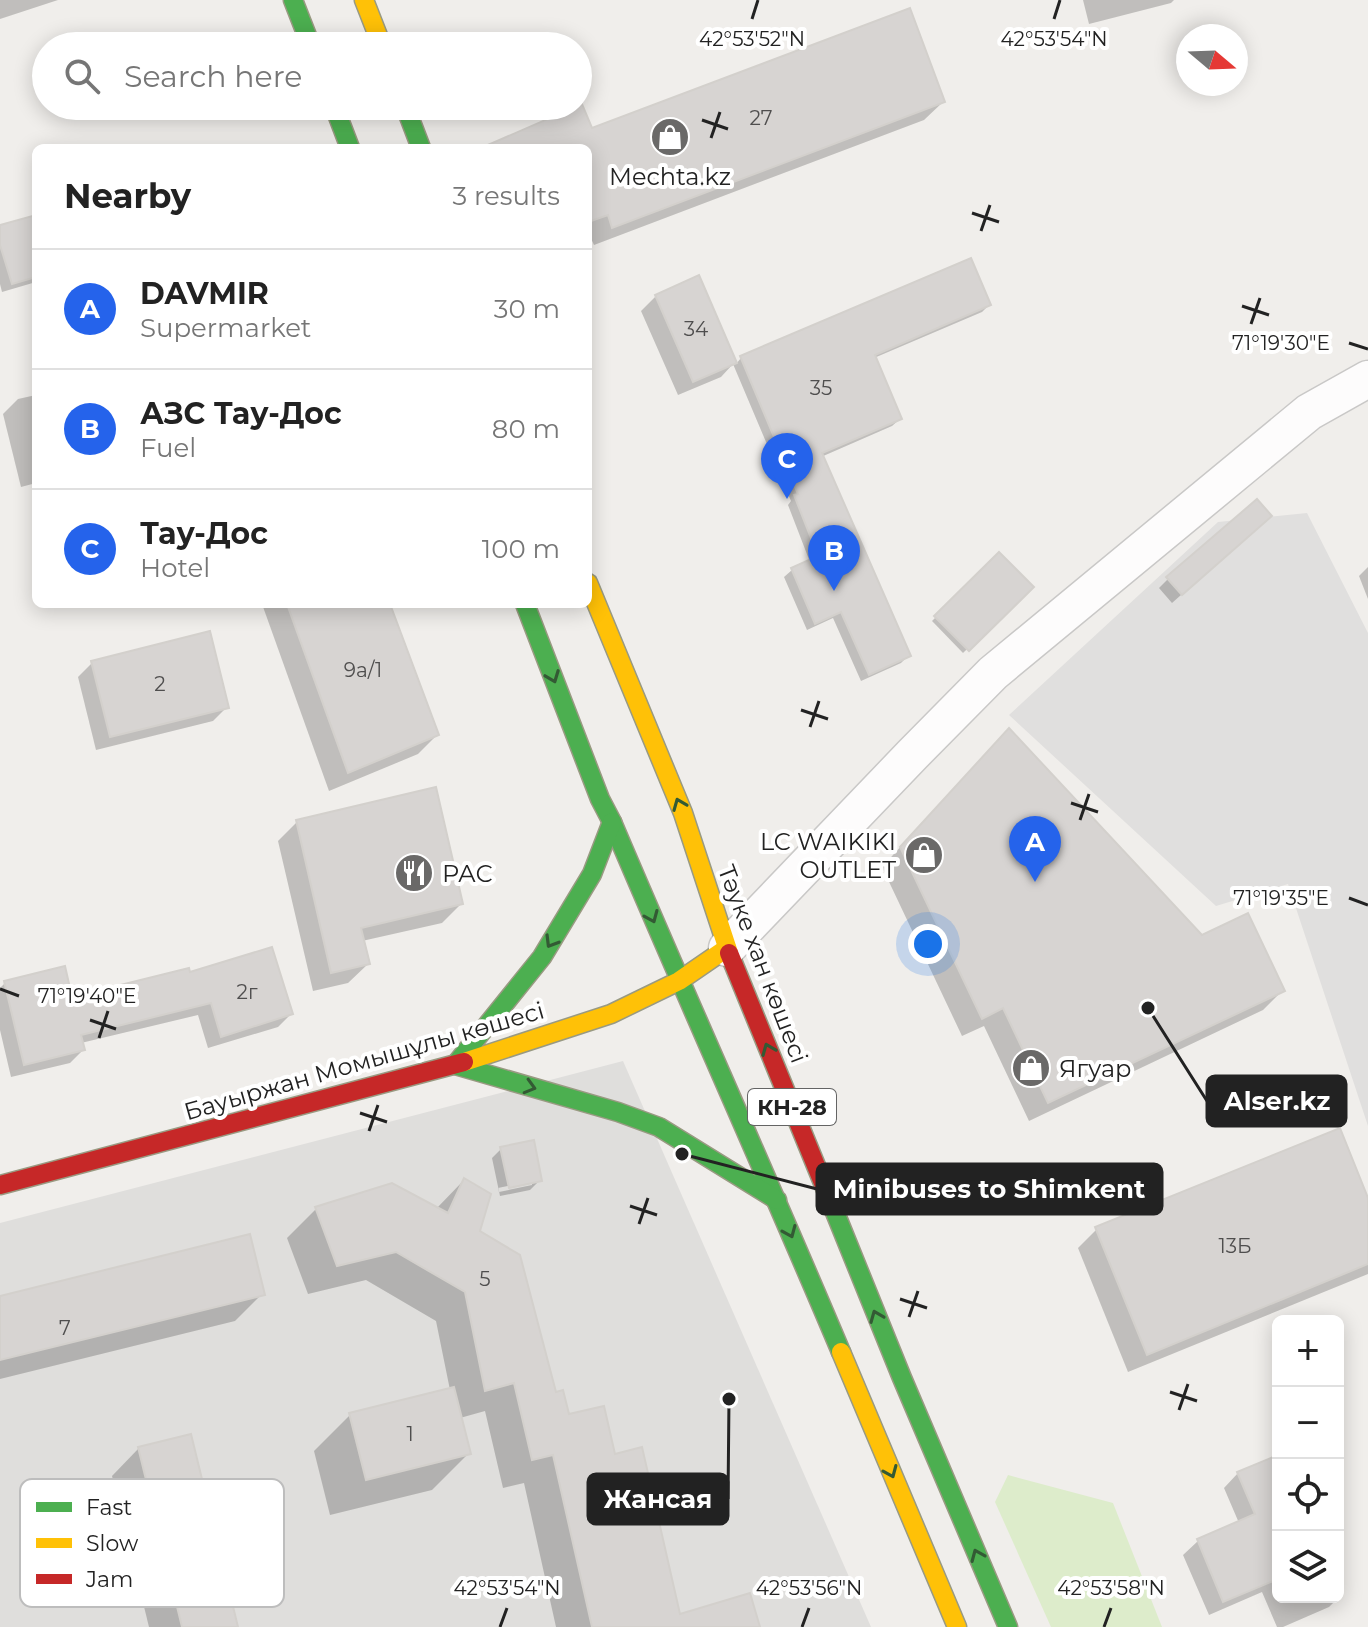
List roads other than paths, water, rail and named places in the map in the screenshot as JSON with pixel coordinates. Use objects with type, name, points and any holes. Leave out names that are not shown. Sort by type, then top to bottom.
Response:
[{"type":"main road","points":[[293,0],[306,32]]},
{"type":"main road","points":[[364,0],[377,32]]},
{"type":"main road","points":[[339,120],[348,144]]},
{"type":"main road","points":[[410,120],[419,144]]},
{"type":"main road","name":"Тәуке хан көшесі","points":[[592,593],[683,813],[727,948],[902,1378],[1008,1627]]},
{"type":"main road","name":"КН-28","points":[[527,608],[600,799],[777,1200],[957,1627]]},
{"type":"main road","points":[[612,822],[592,874],[542,957],[455,1065],[618,1112],[659,1127],[777,1200]]},
{"type":"main road","name":"Бауыржан Момышұлы көшесі","points":[[2,1175],[455,1065],[611,1014],[679,981],[727,948]]},
{"type":"street","points":[[727,948],[993,673],[1309,412],[1368,379]]},
{"type":"place","name":"Mechta.kz","points":[[670,137]]},
{"type":"place","name":"Тау-Дос","points":[[787,499]]},
{"type":"place","name":"АЗС Тау-Дос","points":[[834,591]]},
{"type":"place","name":"LC WAIKIKI OUTLET","points":[[924,855]]},
{"type":"place","name":"РАС","points":[[414,873]]},
{"type":"place","name":"DAVMIR","points":[[1035,882]]},
{"type":"place","name":"Alser.kz","points":[[1148,1008]]},
{"type":"place","name":"Ягуар","points":[[1031,1068]]},
{"type":"place","name":"Minibuses to Shimkent","points":[[682,1154]]},
{"type":"place","name":"Жансая","points":[[729,1399]]}]
